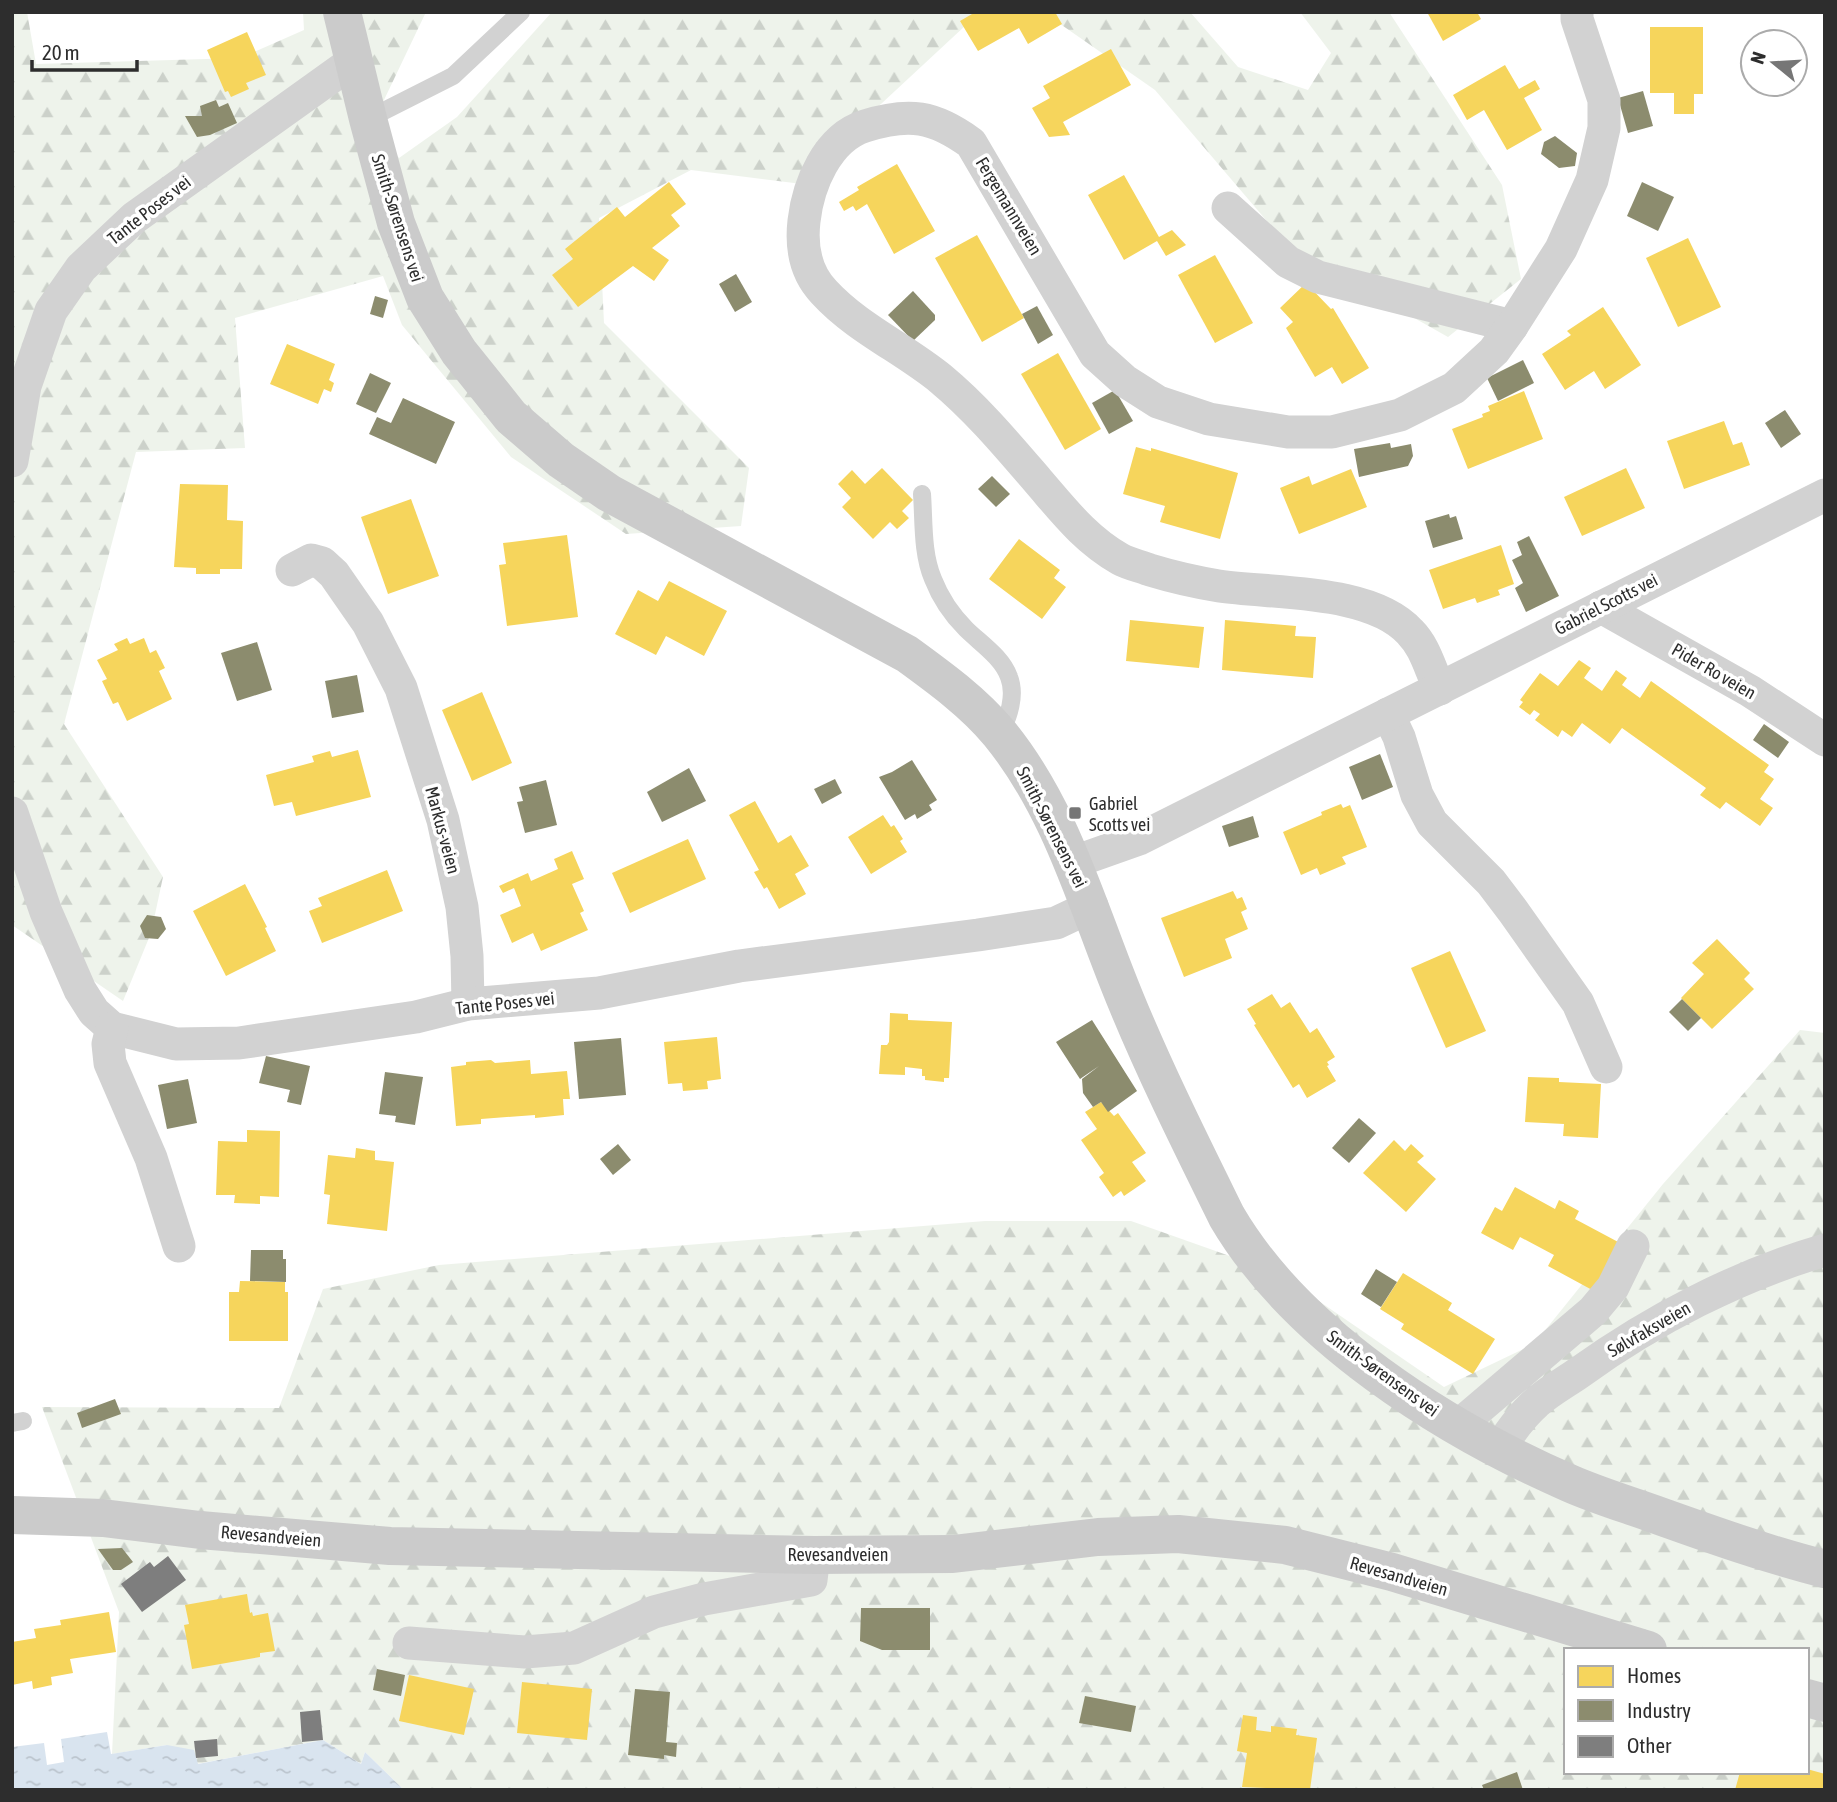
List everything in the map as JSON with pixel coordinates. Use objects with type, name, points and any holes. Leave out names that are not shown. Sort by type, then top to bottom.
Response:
[{"type":"main road","name":"Smith-Sørensens vei","points":[[342,12],[396,223],[425,298],[458,352],[511,417],[561,460],[609,494],[907,654],[945,681],[999,734],[1034,783],[1074,862],[1132,1013],[1213,1188],[1243,1243],[1296,1304],[1370,1368],[1458,1426],[1499,1449],[1570,1484],[1765,1553],[1825,1569]]},
{"type":"main road","name":"Revesandveien","points":[[12,1515],[103,1518],[200,1530],[390,1546],[814,1555],[953,1554],[1098,1537],[1178,1534],[1285,1545],[1392,1572],[1641,1648]]},
{"type":"street","name":"Fergemannveien","points":[[1440,689],[1432,674],[1429,660],[1410,631],[1378,610],[1352,601],[1219,586],[1173,577],[1122,560],[1084,535],[990,425],[940,378],[870,332],[822,291],[806,264],[802,238],[806,202],[823,162],[839,140],[863,126],[902,118],[928,119],[954,131],[971,143],[1096,354],[1125,380],[1158,402],[1222,421],[1288,432],[1332,432],[1399,415],[1454,388],[1494,351],[1561,248],[1592,180],[1601,141],[1604,100],[1577,12]]},
{"type":"street","name":"Tante Poses vei","points":[[12,461],[25,386],[51,312],[81,268],[134,218],[355,60]]},
{"type":"street","points":[[1228,208],[1288,262],[1318,277],[1512,326]]},
{"type":"street","name":"Gabriel Scotts vei","points":[[1074,862],[1139,839],[1825,495]]},
{"type":"street","name":"Markus-veien","points":[[292,570],[311,560],[322,563],[334,574],[368,623],[401,688],[443,820],[462,907],[468,1004]]},
{"type":"street","name":"Pider Ro veien","points":[[1601,607],[1750,691],[1825,740]]},
{"type":"street","points":[[1388,715],[1399,737],[1417,795],[1432,822],[1491,882],[1514,911],[1578,1003],[1606,1067]]},
{"type":"street","points":[[12,813],[46,912],[80,990],[94,1012],[112,1028],[108,1044],[110,1063],[151,1158],[178,1245]]},
{"type":"street","name":"Tante Poses vei","points":[[112,1028],[176,1044],[239,1043],[416,1017],[468,1004],[599,993],[738,966],[1056,923],[1091,906]]},
{"type":"street","points":[[1458,1426],[1593,1311],[1613,1287],[1633,1246]]},
{"type":"street","name":"Sølvfaksveien","points":[[1499,1449],[1516,1424],[1537,1402],[1624,1340],[1688,1305],[1794,1259],[1825,1250]]},
{"type":"street","points":[[409,1643],[525,1652],[574,1648],[654,1612],[704,1599],[811,1580],[814,1555]]},
{"type":"lane","points":[[368,119],[453,76],[521,12]]},
{"type":"lane","points":[[922,494],[925,547],[933,581],[951,612],[1001,663],[1010,677],[1008,720],[999,734]]},
{"type":"green space","points":[[12,12],[27,12],[36,64],[240,58],[304,30],[303,12],[426,12],[373,123],[399,158],[457,117],[552,12],[980,12],[867,117],[802,184],[691,170],[599,218],[604,323],[749,468],[741,526],[626,534],[511,457],[402,325],[383,276],[235,318],[245,448],[136,452],[64,724],[163,877],[151,933],[123,1001],[12,925]]},
{"type":"green space","points":[[1043,12],[1190,12],[1238,67],[1308,90],[1331,53],[1300,12],[1389,12],[1502,185],[1521,279],[1448,337],[1290,248],[1155,90]]},
{"type":"green space","points":[[1800,1030],[1825,1033],[1825,1790],[404,1790],[365,1752],[361,1764],[323,1740],[197,1764],[167,1745],[112,1754],[119,1612],[42,1407],[279,1408],[323,1289],[439,1265],[985,1221],[1131,1221],[1278,1273],[1444,1387],[1534,1344],[1663,1184]]},
{"type":"water","points":[[107,1732],[111,1754],[167,1745],[194,1750],[198,1764],[323,1740],[361,1764],[365,1752],[404,1790],[12,1790],[12,1747],[44,1743],[47,1765],[64,1762],[61,1739]]},
{"type":"building: Homes","points":[[971,12],[1055,12],[1062,24],[1028,44],[1019,28],[978,51],[960,21],[972,14]]},
{"type":"building: Homes","points":[[1427,12],[1477,12],[1481,19],[1443,41]]},
{"type":"building: Homes","points":[[1650,27],[1703,27],[1703,94],[1694,94],[1694,114],[1674,114],[1674,93],[1650,93]]},
{"type":"building: Homes","points":[[247,32],[266,75],[246,83],[249,89],[231,97],[228,91],[225,92],[207,50]]},
{"type":"building: Homes","points":[[1111,49],[1131,85],[1063,122],[1070,135],[1049,137],[1032,108],[1050,98],[1043,86]]},
{"type":"building: Homes","points":[[1505,65],[1519,89],[1535,80],[1540,89],[1524,98],[1542,130],[1507,150],[1484,110],[1467,120],[1453,95]]},
{"type":"building: Homes","points":[[897,164],[935,231],[894,254],[867,204],[856,211],[853,206],[844,211],[839,202],[859,190],[857,187]]},
{"type":"building: Homes","points":[[1124,175],[1159,237],[1172,230],[1186,245],[1166,256],[1157,241],[1124,260],[1088,195]]},
{"type":"building: Homes","points":[[669,182],[686,204],[671,215],[680,226],[652,248],[669,260],[654,281],[633,266],[578,307],[552,275],[573,259],[565,249],[617,207],[625,217]]},
{"type":"building: Homes","points":[[977,235],[1024,318],[982,342],[935,258]]},
{"type":"building: Homes","points":[[1688,238],[1721,307],[1678,327],[1646,258]]},
{"type":"building: Homes","points":[[1215,255],[1253,323],[1215,343],[1178,275]]},
{"type":"building: Homes","points":[[1306,283],[1333,308],[1369,368],[1342,384],[1332,367],[1315,377],[1286,328],[1293,322],[1280,308]]},
{"type":"building: Homes","points":[[1603,307],[1641,365],[1605,389],[1594,371],[1565,390],[1542,354],[1571,335],[1567,331]]},
{"type":"building: Homes","points":[[287,344],[335,364],[329,380],[334,383],[331,392],[324,389],[318,404],[270,384]]},
{"type":"building: Homes","points":[[1058,353],[1101,429],[1065,450],[1021,374]]},
{"type":"building: Homes","points":[[1524,391],[1543,439],[1468,469],[1452,429],[1483,417],[1482,414],[1490,411],[1488,406]]},
{"type":"building: Homes","points":[[1724,421],[1733,445],[1742,442],[1750,465],[1684,489],[1667,441]]},
{"type":"building: Homes","points":[[1136,447],[1151,451],[1151,448],[1238,473],[1220,539],[1160,522],[1165,506],[1123,494]]},
{"type":"building: Homes","points":[[882,468],[913,500],[902,511],[909,518],[897,529],[890,522],[873,539],[842,507],[851,498],[838,484],[852,470],[865,484]]},
{"type":"building: Homes","points":[[1626,468],[1645,508],[1582,536],[1564,497]]},
{"type":"building: Homes","points":[[1351,469],[1367,507],[1299,534],[1280,488],[1309,476],[1312,485]]},
{"type":"building: Homes","points":[[180,484],[228,485],[227,520],[243,521],[242,569],[220,569],[220,574],[196,574],[196,568],[174,567]]},
{"type":"building: Homes","points":[[411,499],[439,576],[388,594],[361,517]]},
{"type":"building: Homes","points":[[567,535],[578,617],[507,626],[499,565],[506,564],[503,543]]},
{"type":"building: Homes","points":[[1019,539],[1060,570],[1054,578],[1066,587],[1042,619],[989,579]]},
{"type":"building: Homes","points":[[1501,545],[1514,584],[1498,590],[1500,595],[1477,603],[1475,598],[1443,609],[1429,570]]},
{"type":"building: Homes","points":[[669,581],[727,611],[704,656],[666,636],[656,655],[615,634],[638,590],[658,601]]},
{"type":"building: Homes","points":[[1130,620],[1204,627],[1199,668],[1126,661]]},
{"type":"building: Homes","points":[[1225,620],[1296,626],[1295,636],[1316,637],[1313,678],[1222,670]]},
{"type":"building: Homes","points":[[127,638],[130,644],[144,638],[150,653],[156,650],[165,668],[159,671],[172,699],[127,721],[118,702],[113,704],[102,681],[107,679],[97,660],[118,650],[114,644]]},
{"type":"building: Homes","points":[[1579,660],[1591,668],[1584,678],[1602,691],[1616,670],[1627,678],[1622,685],[1640,698],[1651,681],[1769,765],[1764,772],[1774,779],[1760,799],[1773,808],[1760,826],[1726,802],[1720,809],[1700,795],[1706,788],[1622,728],[1610,744],[1582,723],[1572,737],[1562,730],[1558,737],[1535,720],[1540,714],[1534,710],[1530,715],[1519,707],[1523,702],[1520,700],[1540,673],[1558,686]]},
{"type":"building: Homes","points":[[482,692],[512,763],[472,781],[442,710]]},
{"type":"building: Homes","points":[[358,750],[371,797],[296,816],[292,802],[274,806],[266,775],[314,762],[312,756],[330,751],[332,757]]},
{"type":"building: Homes","points":[[755,801],[778,843],[791,835],[809,866],[795,874],[806,894],[779,909],[767,887],[764,889],[754,872],[759,870],[729,815]]},
{"type":"building: Homes","points":[[1341,804],[1343,808],[1350,805],[1367,847],[1342,857],[1346,864],[1320,875],[1317,868],[1301,875],[1283,832]]},
{"type":"building: Homes","points":[[883,815],[891,827],[894,825],[907,852],[871,874],[848,837]]},
{"type":"building: Homes","points":[[688,839],[706,879],[630,913],[612,873]]},
{"type":"building: Homes","points":[[572,851],[584,879],[572,884],[584,911],[580,913],[588,930],[541,951],[533,933],[512,943],[500,915],[521,906],[514,888],[503,893],[499,886],[528,873],[531,881],[558,869],[554,859]]},
{"type":"building: Homes","points":[[387,870],[403,911],[322,943],[309,911],[322,906],[318,898]]},
{"type":"building: Homes","points":[[245,884],[276,951],[226,976],[193,911]]},
{"type":"building: Homes","points":[[1233,891],[1237,899],[1242,897],[1247,909],[1241,912],[1248,929],[1225,939],[1232,958],[1184,977],[1161,918]]},
{"type":"building: Homes","points":[[1717,939],[1750,973],[1744,979],[1754,989],[1712,1029],[1681,998],[1704,974],[1692,963]]},
{"type":"building: Homes","points":[[1450,951],[1486,1031],[1446,1048],[1411,968]]},
{"type":"building: Homes","points":[[1272,994],[1281,1008],[1290,1002],[1310,1033],[1317,1028],[1335,1057],[1327,1062],[1327,1066],[1336,1081],[1307,1098],[1299,1084],[1293,1088],[1247,1009]]},
{"type":"building: Homes","points":[[890,1013],[908,1014],[908,1020],[952,1022],[949,1078],[944,1078],[944,1082],[925,1080],[922,1069],[905,1067],[905,1075],[879,1074],[881,1045],[887,1045],[889,1042]]},
{"type":"building: Homes","points":[[717,1037],[721,1079],[707,1081],[708,1089],[683,1091],[682,1083],[668,1084],[664,1042]]},
{"type":"building: Homes","points":[[491,1060],[495,1063],[530,1060],[531,1074],[567,1071],[570,1099],[563,1099],[564,1115],[481,1119],[481,1124],[456,1126],[451,1067],[466,1065],[466,1062]]},
{"type":"building: Homes","points":[[1528,1077],[1601,1084],[1598,1138],[1563,1136],[1564,1124],[1525,1122]]},
{"type":"building: Homes","points":[[1101,1102],[1114,1116],[1118,1113],[1146,1153],[1132,1162],[1146,1181],[1124,1196],[1121,1191],[1113,1197],[1099,1177],[1104,1173],[1081,1140],[1097,1129],[1085,1112]]},
{"type":"building: Homes","points":[[247,1130],[280,1131],[279,1197],[260,1196],[260,1204],[234,1203],[235,1195],[216,1195],[218,1141],[247,1142]]},
{"type":"building: Homes","points":[[1394,1140],[1405,1151],[1411,1144],[1424,1156],[1417,1162],[1436,1179],[1406,1212],[1363,1173]]},
{"type":"building: Homes","points":[[356,1148],[375,1151],[375,1160],[394,1162],[387,1231],[327,1224],[330,1195],[324,1194],[328,1155],[355,1158]]},
{"type":"building: Homes","points":[[1515,1187],[1555,1209],[1559,1200],[1579,1211],[1575,1219],[1620,1243],[1594,1291],[1548,1266],[1554,1255],[1520,1237],[1513,1250],[1481,1233],[1495,1207],[1502,1211]]},
{"type":"building: Homes","points":[[1403,1273],[1452,1303],[1448,1310],[1495,1339],[1473,1374],[1401,1329],[1404,1324],[1380,1309]]},
{"type":"building: Homes","points":[[240,1281],[285,1282],[285,1292],[288,1292],[288,1341],[229,1341],[229,1292],[239,1292]]},
{"type":"building: Homes","points":[[247,1594],[250,1613],[252,1612],[253,1616],[268,1613],[275,1651],[260,1653],[260,1657],[192,1669],[184,1625],[189,1624],[185,1605]]},
{"type":"building: Homes","points":[[109,1612],[116,1652],[70,1659],[73,1673],[51,1677],[52,1685],[33,1689],[32,1681],[12,1685],[12,1642],[36,1638],[34,1629],[61,1625],[60,1620]]},
{"type":"building: Homes","points":[[409,1675],[474,1689],[464,1735],[399,1721]]},
{"type":"building: Homes","points":[[522,1682],[592,1689],[587,1740],[517,1733]]},
{"type":"building: Homes","points":[[1243,1715],[1257,1717],[1256,1730],[1271,1732],[1271,1726],[1297,1729],[1296,1735],[1317,1738],[1310,1790],[1242,1787],[1247,1753],[1237,1751]]},
{"type":"building: Homes","points":[[1809,1770],[1825,1774],[1825,1790],[1735,1790],[1739,1774],[1809,1774]]},
{"type":"building: Industry","points":[[1643,91],[1653,126],[1628,133],[1618,98]]},
{"type":"building: Industry","points":[[216,100],[219,107],[228,103],[237,123],[210,135],[197,137],[185,116],[202,116],[200,106]]},
{"type":"building: Industry","points":[[1555,136],[1577,153],[1575,166],[1559,168],[1541,154],[1544,142]]},
{"type":"building: Industry","points":[[1642,182],[1674,197],[1658,231],[1627,216]]},
{"type":"building: Industry","points":[[736,274],[752,302],[735,312],[719,284]]},
{"type":"building: Industry","points":[[913,291],[935,315],[935,320],[913,341],[888,315]]},
{"type":"building: Industry","points":[[375,296],[388,300],[383,318],[370,314]]},
{"type":"building: Industry","points":[[1037,306],[1053,335],[1038,344],[1022,314]]},
{"type":"building: Industry","points":[[1523,360],[1534,383],[1498,401],[1487,378]]},
{"type":"building: Industry","points":[[370,373],[391,383],[376,413],[356,404]]},
{"type":"building: Industry","points":[[1115,390],[1133,421],[1109,434],[1092,403]]},
{"type":"building: Industry","points":[[403,398],[455,422],[436,464],[369,434],[377,417],[391,423]]},
{"type":"building: Industry","points":[[1785,410],[1801,434],[1781,448],[1765,423]]},
{"type":"building: Industry","points":[[1390,443],[1391,448],[1411,444],[1413,456],[1408,466],[1359,477],[1354,449]]},
{"type":"building: Industry","points":[[992,476],[1010,494],[996,507],[978,489]]},
{"type":"building: Industry","points":[[1449,514],[1450,518],[1456,516],[1463,539],[1433,548],[1425,521]]},
{"type":"building: Industry","points":[[1529,536],[1559,596],[1526,612],[1515,588],[1523,583],[1512,560],[1522,555],[1517,542]]},
{"type":"building: Industry","points":[[257,642],[272,690],[237,701],[221,653]]},
{"type":"building: Industry","points":[[357,675],[364,712],[332,718],[325,681]]},
{"type":"building: Industry","points":[[1764,724],[1789,742],[1778,758],[1753,740]]},
{"type":"building: Industry","points":[[1380,754],[1393,787],[1362,800],[1349,767]]},
{"type":"building: Industry","points":[[912,760],[937,800],[929,805],[932,810],[917,819],[915,814],[905,820],[879,777]]},
{"type":"building: Industry","points":[[689,768],[706,801],[662,822],[647,792]]},
{"type":"building: Industry","points":[[835,779],[842,793],[822,804],[814,789]]},
{"type":"building: Industry","points":[[546,780],[557,825],[525,833],[517,802],[523,801],[519,787]]},
{"type":"building: Industry","points":[[1253,816],[1259,837],[1229,847],[1222,826]]},
{"type":"building: Industry","points":[[147,915],[161,917],[166,929],[158,939],[145,938],[140,926]]},
{"type":"building: Industry","points":[[1682,999],[1701,1018],[1688,1031],[1669,1012]]},
{"type":"building: Industry","points":[[1092,1020],[1137,1091],[1108,1112],[1101,1102],[1093,1107],[1083,1093],[1082,1079],[1099,1066],[1080,1079],[1056,1042]]},
{"type":"building: Industry","points":[[621,1038],[626,1095],[579,1099],[574,1042]]},
{"type":"building: Industry","points":[[266,1056],[310,1066],[301,1105],[287,1102],[290,1090],[259,1083]]},
{"type":"building: Industry","points":[[385,1072],[423,1077],[415,1125],[395,1122],[396,1116],[379,1114]]},
{"type":"building: Industry","points":[[188,1079],[197,1123],[167,1129],[158,1085]]},
{"type":"building: Industry","points":[[1359,1118],[1376,1133],[1349,1163],[1332,1148]]},
{"type":"building: Industry","points":[[618,1144],[631,1160],[613,1175],[600,1159]]},
{"type":"building: Industry","points":[[251,1250],[283,1250],[283,1259],[286,1259],[286,1282],[250,1281]]},
{"type":"building: Industry","points":[[1376,1269],[1397,1282],[1381,1307],[1361,1294]]},
{"type":"building: Industry","points":[[115,1399],[121,1414],[82,1428],[77,1413]]},
{"type":"building: Industry","points":[[122,1548],[133,1562],[121,1570],[113,1570],[98,1549]]},
{"type":"building: Industry","points":[[861,1608],[930,1608],[930,1650],[882,1650],[860,1641]]},
{"type":"building: Industry","points":[[377,1669],[405,1675],[401,1696],[373,1690]]},
{"type":"building: Industry","points":[[635,1689],[670,1692],[666,1742],[677,1743],[676,1757],[664,1755],[664,1759],[628,1755]]},
{"type":"building: Industry","points":[[1085,1696],[1136,1706],[1131,1732],[1079,1723]]},
{"type":"building: Industry","points":[[1517,1772],[1523,1790],[1484,1790],[1482,1785]]},
{"type":"building: Other","points":[[168,1556],[186,1580],[142,1612],[121,1584],[150,1562],[154,1567]]},
{"type":"building: Other","points":[[320,1710],[323,1740],[302,1742],[300,1712]]},
{"type":"building: Other","points":[[217,1739],[218,1756],[196,1758],[194,1741]]},
{"type":"place","name":"Gabriel Scotts vei","points":[[1075,813]]}]
